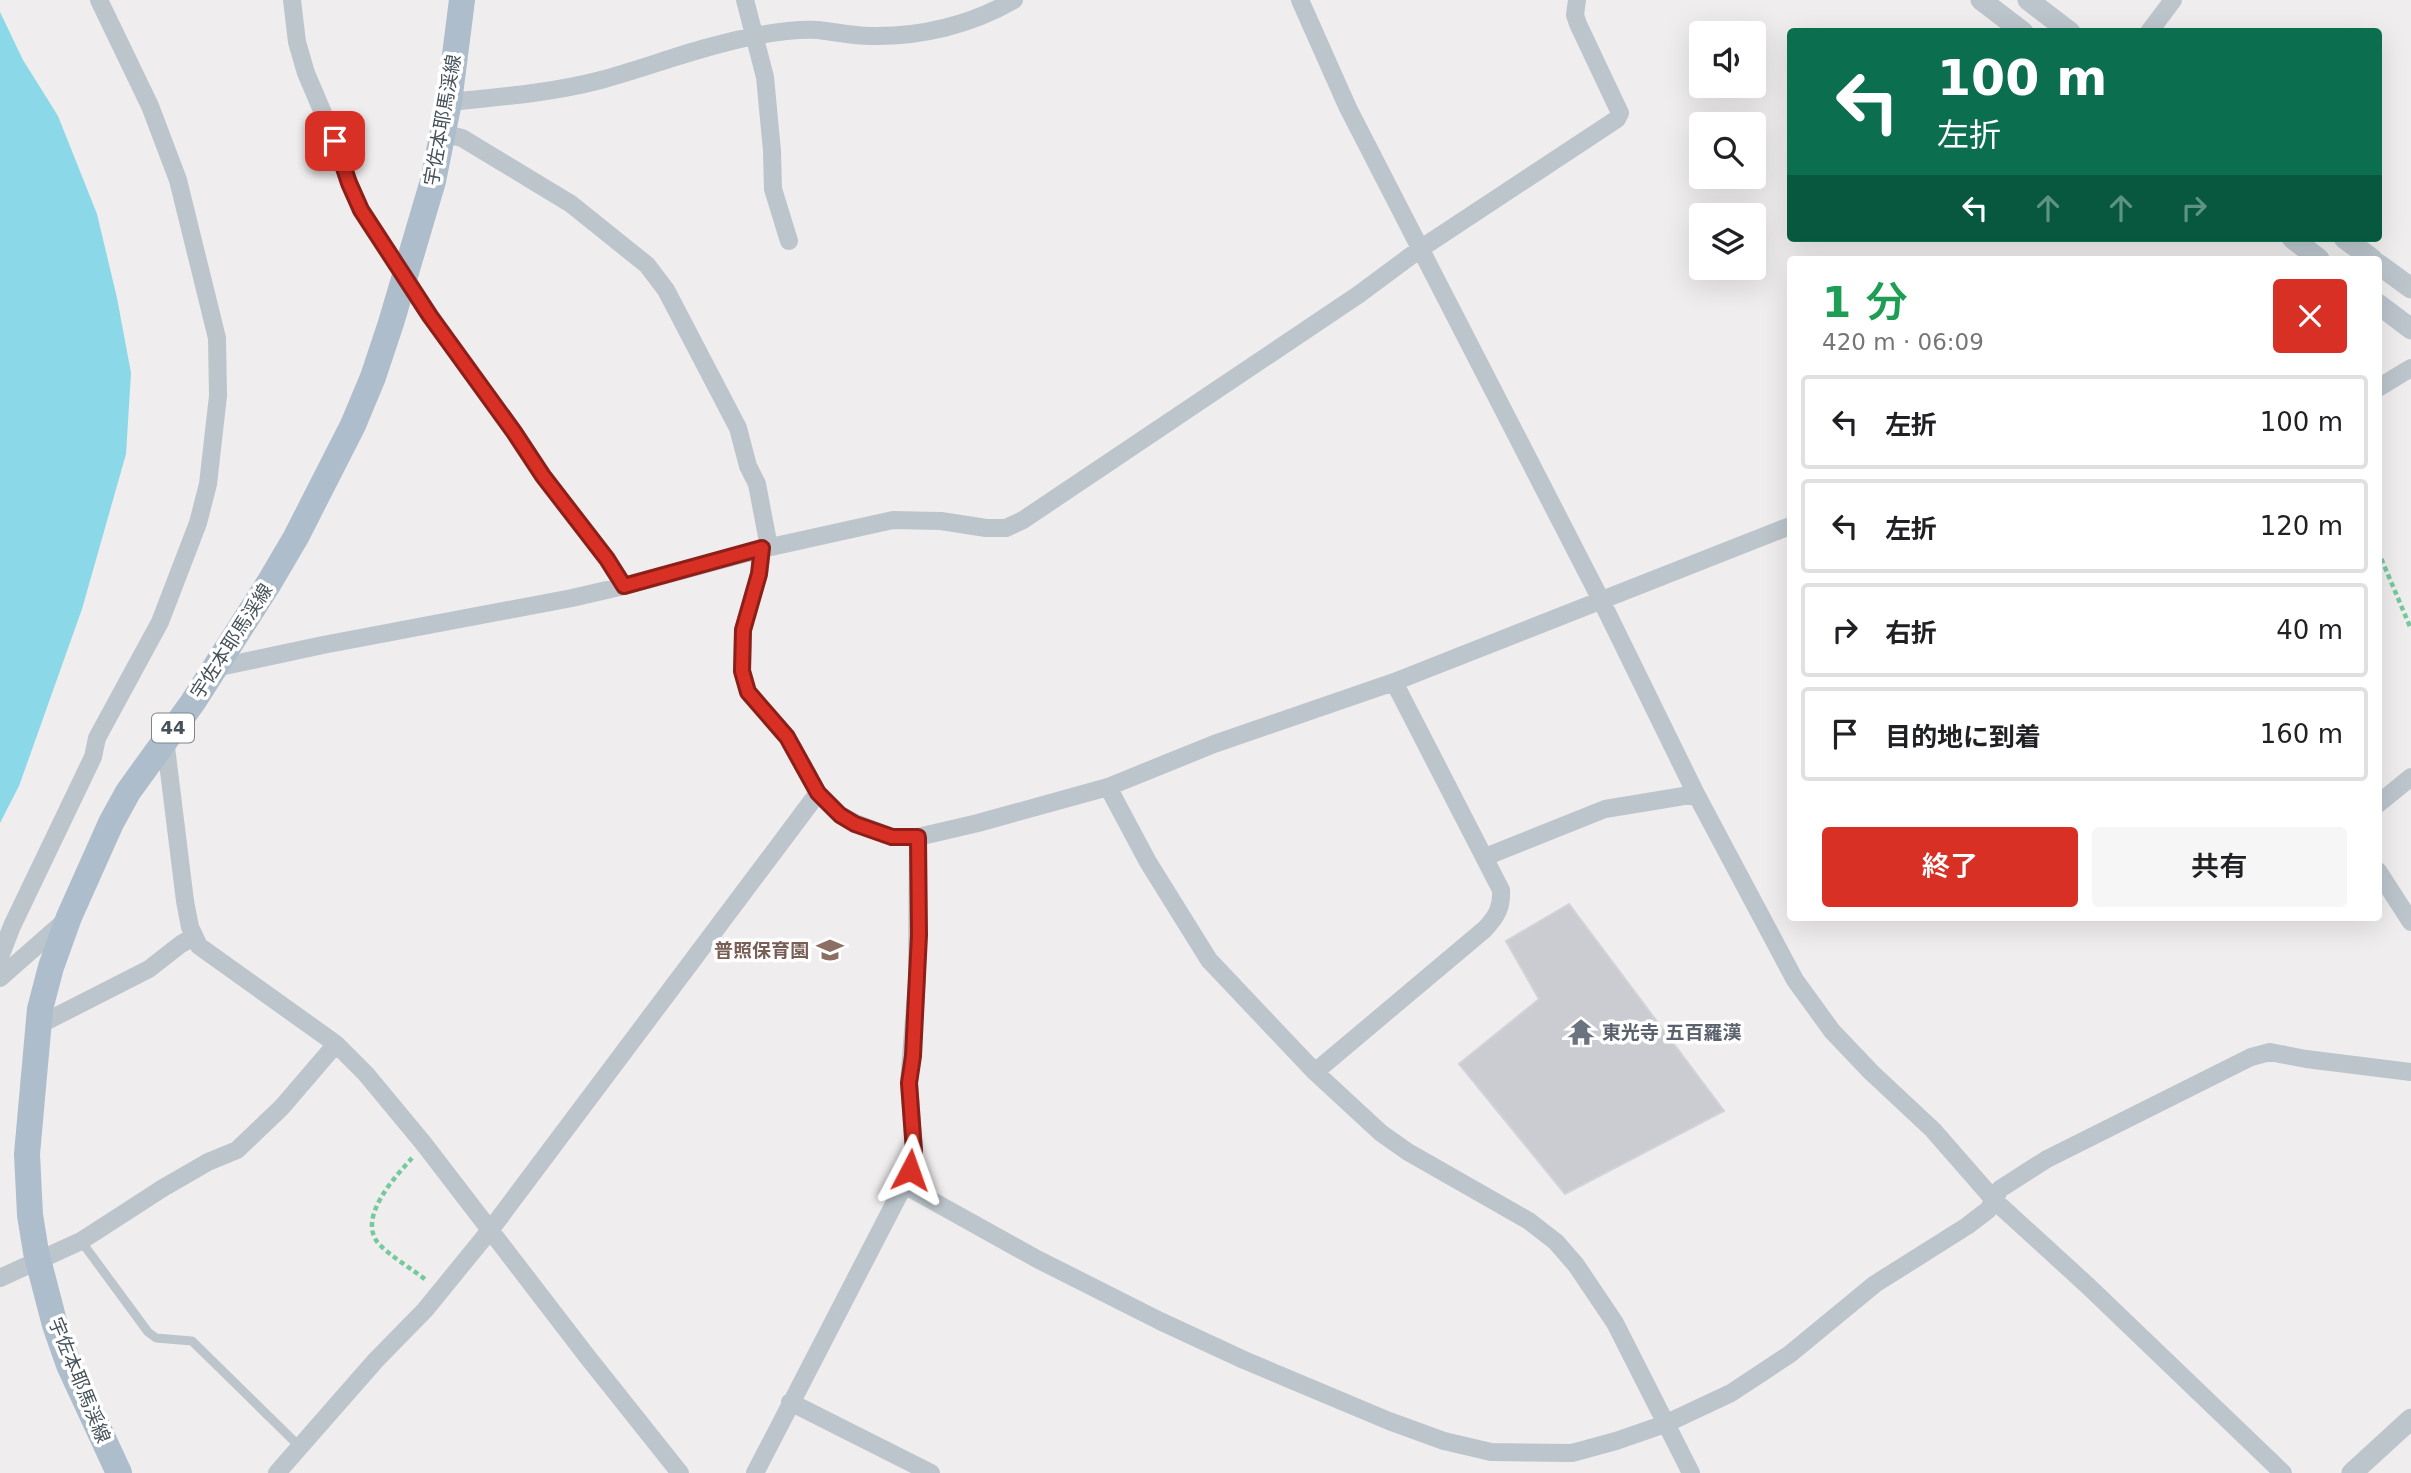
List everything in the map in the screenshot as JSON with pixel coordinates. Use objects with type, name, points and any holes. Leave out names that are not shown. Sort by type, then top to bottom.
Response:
[{"type":"main road","name":"宇佐本耶馬渓線","points":[[120,1473],[69,1365],[55,1325],[38,1262],[30,1215],[27,1154],[38,1024],[51,967],[69,917],[111,823],[128,792],[193,702],[296,537],[353,425],[373,377],[433,181],[449,102],[462,0]]},
{"type":"street","points":[[0,957],[12,926],[93,757],[97,738],[160,622],[180,574],[208,484],[215,430],[218,396],[217,338],[178,180],[150,106],[99,0]]},
{"type":"street","points":[[292,0],[297,42],[306,73],[361,210],[543,476],[607,559],[624,586]]},
{"type":"street","points":[[745,0],[765,77],[773,188],[789,241]]},
{"type":"street","points":[[449,102],[548,92],[755,36],[816,30],[870,36],[943,29],[977,18],[1014,0]]},
{"type":"street","points":[[1300,0],[1348,108],[1601,600],[1696,794],[1795,979],[1825,1020],[1871,1072],[1933,1130],[1995,1201],[2283,1473]]},
{"type":"street","points":[[215,668],[624,586],[766,548],[893,520],[941,521],[986,528],[1006,528],[1023,520],[1358,295],[1420,249],[1617,119],[1620,113],[1578,24],[1575,15],[1577,0]]},
{"type":"street","points":[[1981,0],[2017,28]]},
{"type":"street","points":[[2028,0],[2065,28]]},
{"type":"street","points":[[2152,28],[2173,0]]},
{"type":"street","points":[[442,133],[462,138],[572,204],[647,265],[666,290],[738,428],[748,466],[757,484],[766,548],[743,630],[744,682],[754,702],[787,737],[818,793],[840,815],[855,824],[892,837],[918,837],[959,828],[1108,787],[1214,744],[1394,682],[1787,527]]},
{"type":"street","points":[[2297,242],[2315,256]]},
{"type":"street","points":[[2349,242],[2368,256]]},
{"type":"street","points":[[2382,267],[2411,288]]},
{"type":"street","points":[[2382,307],[2411,329]]},
{"type":"street","points":[[2382,386],[2411,368]]},
{"type":"street","points":[[1315,1072],[1485,929],[1496,917],[1502,904],[1501,890],[1485,857],[1394,682]]},
{"type":"street","points":[[165,738],[185,901],[194,937],[207,952],[336,1044],[366,1074],[491,1229],[680,1473]]},
{"type":"street","points":[[2382,800],[2411,777]]},
{"type":"street","points":[[1108,787],[1148,862],[1209,960],[1315,1072],[1381,1133],[1408,1152],[1529,1221],[1556,1242],[1576,1265],[1615,1323],[1690,1473]]},
{"type":"street","points":[[277,1473],[440,1292],[491,1229],[818,793]]},
{"type":"street","points":[[1485,857],[1605,809],[1696,794]]},
{"type":"street","points":[[755,1473],[904,1185],[913,1161],[909,1083],[913,1056],[918,946],[918,837]]},
{"type":"street","points":[[2382,877],[2411,922]]},
{"type":"street","points":[[0,978],[69,917]]},
{"type":"street","points":[[38,1024],[149,970],[194,937]]},
{"type":"street","points":[[0,1278],[81,1241],[163,1188],[208,1162],[237,1150],[282,1107],[336,1044]]},
{"type":"street","points":[[904,1185],[1037,1259],[1189,1335],[1378,1417],[1444,1441],[1491,1452],[1572,1453],[1665,1424],[1731,1393],[1790,1354],[1875,1284],[1967,1226],[1987,1210],[2000,1189],[2047,1159],[2259,1054],[2270,1052],[2411,1072]]},
{"type":"street","points":[[790,1402],[931,1473]]},
{"type":"street","points":[[2352,1473],[2411,1419]]},
{"type":"lane","points":[[81,1241],[148,1332],[156,1338],[192,1341],[299,1446]]},
{"type":"path","points":[[2382,560],[2411,629]]},
{"type":"path","points":[[424,1144],[377,1204],[372,1220],[373,1233],[378,1243],[440,1292]]},
{"type":"water","points":[[0,12],[23,60],[58,116],[97,214],[131,373],[126,454],[82,609],[19,786],[0,823]]},
{"type":"building","name":"東光寺 五百羅漢","points":[[1569,904],[1724,1111],[1565,1194],[1459,1064],[1539,999],[1506,941]]},
{"type":"place","name":"普照保育園","points":[[830,950]]},
{"type":"place","name":"東光寺 五百羅漢","points":[[1581,1032]]},
{"type":"route","points":[[335,141],[361,210],[430,316],[624,586],[762,548],[759,574],[741,644],[742,671],[748,692],[787,737],[818,793],[840,815],[855,824],[892,837],[918,837],[919,935],[913,1056],[909,1083],[914,1151],[910,1170]]}]
